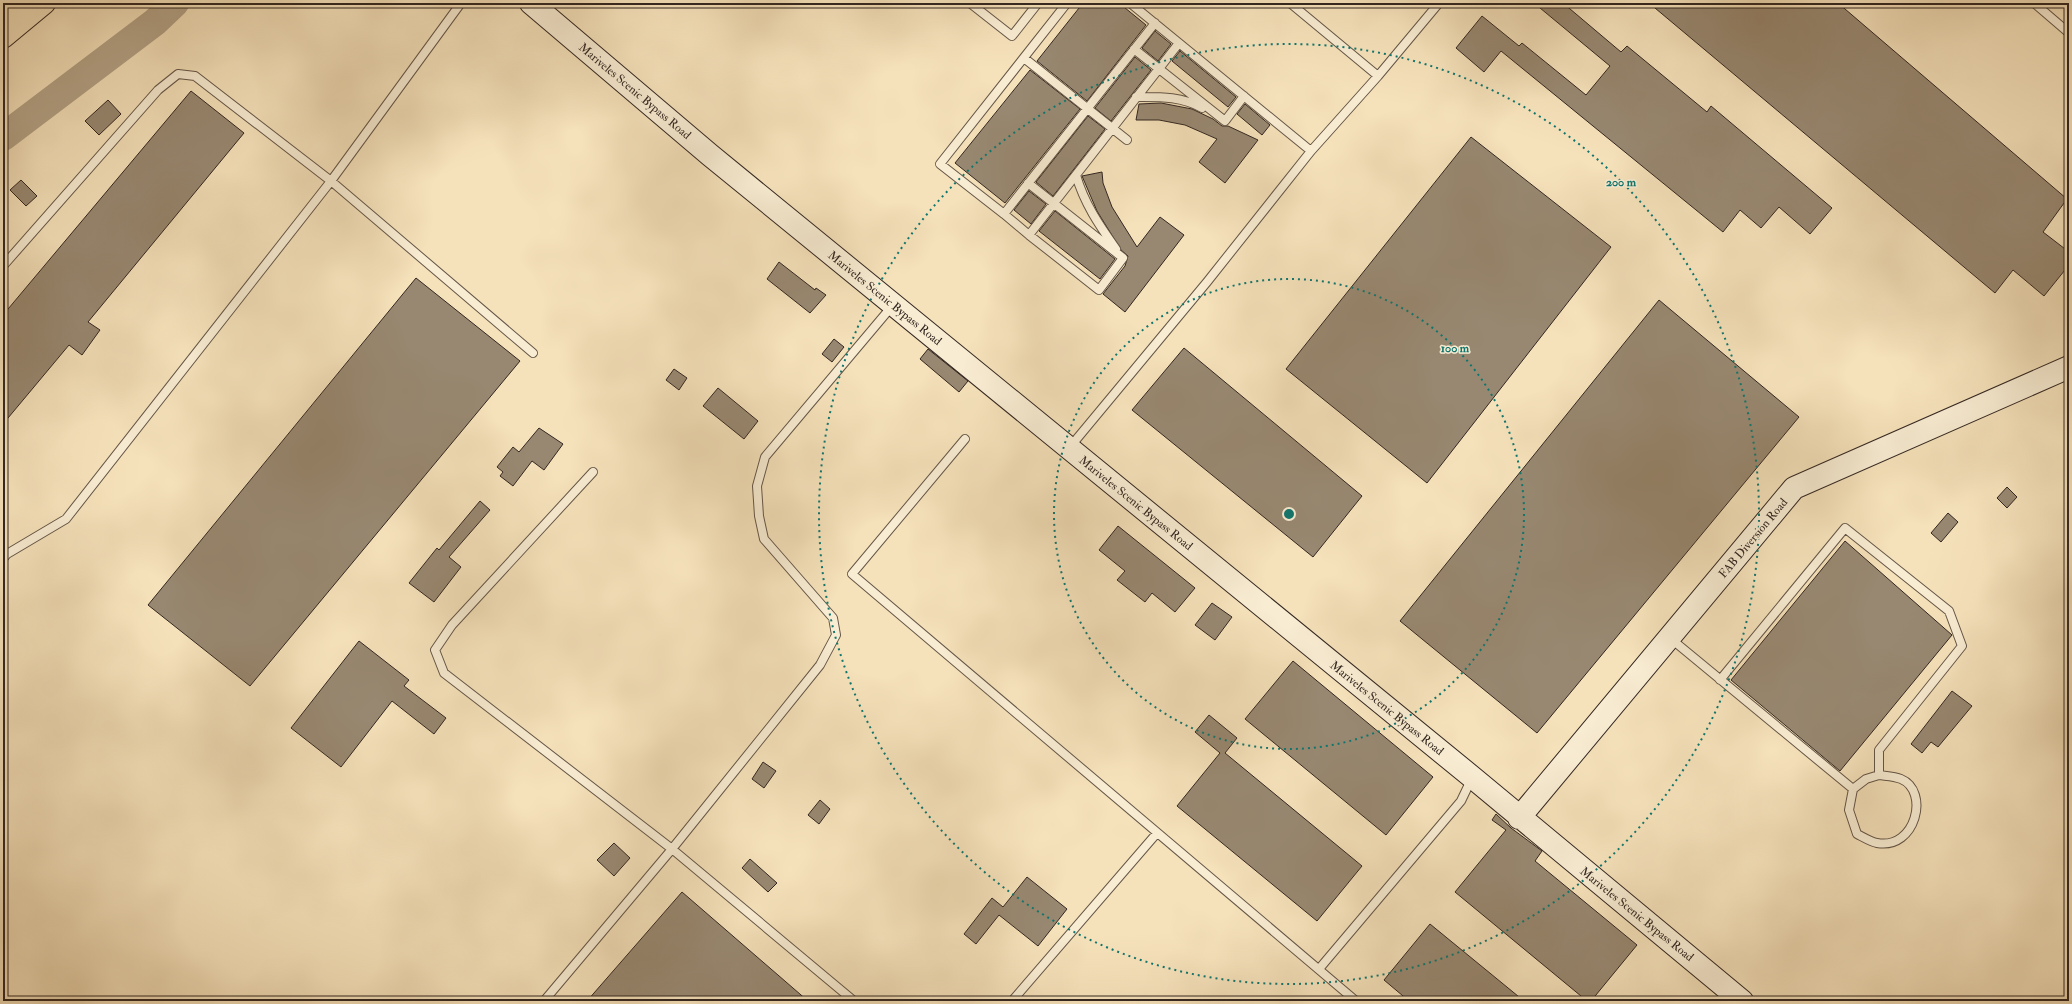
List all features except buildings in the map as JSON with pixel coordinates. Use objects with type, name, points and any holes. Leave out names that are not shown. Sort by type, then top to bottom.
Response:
[{"type":"main road","points":[[3,11],[12,3]]},
{"type":"main road","points":[[3,37],[44,3]]},
{"type":"main road","name":"Mariveles Scenic Bypass Road","points":[[531,3],[710,155],[1472,777],[1519,818],[1742,1001]]},
{"type":"main road","name":"FAB Diversion Road","points":[[1519,818],[1794,488],[2069,367]]},
{"type":"lane","points":[[4,554],[66,519],[331,181],[461,3]]},
{"type":"lane","points":[[970,3],[1012,36],[1038,3]]},
{"type":"lane","points":[[1067,3],[940,164],[1099,290],[1123,258]]},
{"type":"lane","points":[[1130,3],[1311,151]]},
{"type":"lane","points":[[1290,3],[1378,76]]},
{"type":"lane","points":[[1069,448],[1207,282],[1311,151],[1378,76],[1439,3]]},
{"type":"lane","points":[[2034,3],[2069,33]]},
{"type":"lane","points":[[1004,214],[1155,23]]},
{"type":"lane","points":[[1029,235],[1179,43]]},
{"type":"lane","points":[[1134,49],[1225,121]]},
{"type":"lane","points":[[1024,58],[1127,140]]},
{"type":"lane","points":[[3,266],[158,90],[178,74],[195,76],[331,181],[533,353]]},
{"type":"lane","points":[[1136,97],[1168,96],[1187,102],[1225,121]]},
{"type":"lane","points":[[1225,121],[1244,96]]},
{"type":"lane","points":[[1076,175],[1081,192],[1097,222],[1123,258]]},
{"type":"lane","points":[[1028,183],[1123,258]]},
{"type":"lane","points":[[544,1001],[672,849],[820,665],[836,635],[832,618],[764,539],[758,516],[757,486],[765,457],[894,305]]},
{"type":"lane","points":[[965,439],[852,574],[1356,1001]]},
{"type":"lane","points":[[593,472],[452,625],[434,650],[444,672],[672,849],[854,1001]]},
{"type":"lane","points":[[1720,680],[1845,528],[1949,611],[1962,646],[1879,750],[1880,775]]},
{"type":"lane","points":[[1669,638],[1853,789]]},
{"type":"lane","points":[[1880,775],[1902,779],[1913,791],[1917,814],[1908,832],[1896,842],[1877,843],[1858,834],[1849,810],[1853,789],[1866,779],[1880,775]]},
{"type":"lane","points":[[1319,969],[1461,800],[1472,777]]},
{"type":"lane","points":[[1012,1001],[1157,833]]},
{"type":"waterway","points":[[3,137],[155,22],[175,3]]}]
